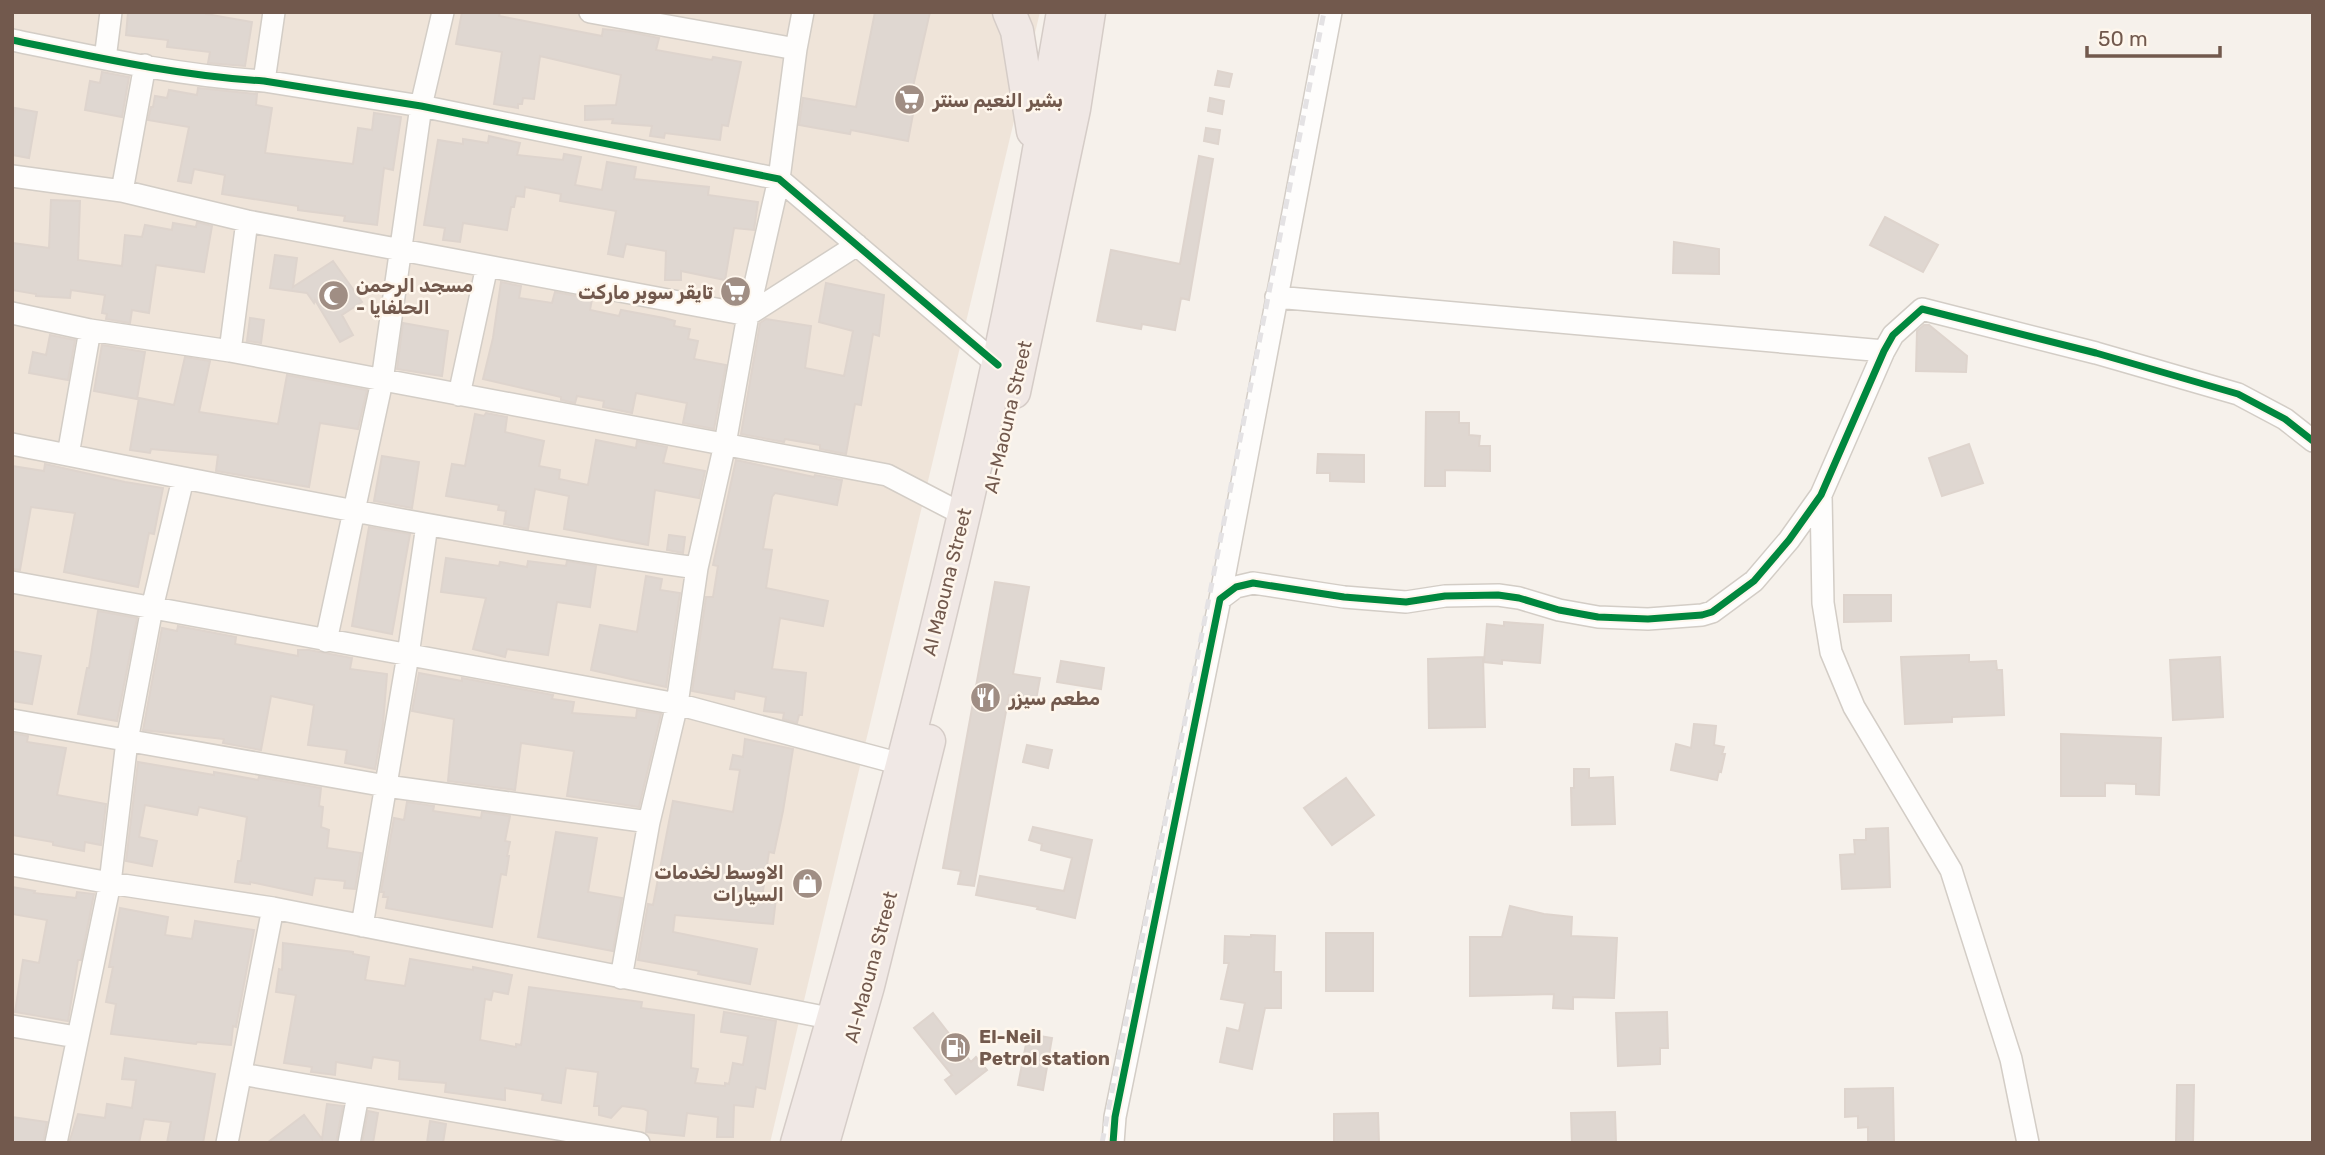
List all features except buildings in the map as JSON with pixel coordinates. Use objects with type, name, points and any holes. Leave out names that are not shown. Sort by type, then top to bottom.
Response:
[{"type":"highway","points":[[1009,12],[1017,31],[1025,71],[1037,161]]},
{"type":"highway","name":"Al Maouna Street","points":[[797,1143],[834,1019],[964,515],[998,365],[1063,12]]},
{"type":"highway","name":"Al-Maouna Street","points":[[823,1143],[868,986],[981,531],[1035,296],[1074,109],[1089,12]]},
{"type":"street","points":[[105,59],[111,12]]},
{"type":"street","points":[[264,80],[274,12]]},
{"type":"street","points":[[326,641],[382,381],[421,106],[443,12]]},
{"type":"street","points":[[590,12],[796,50]]},
{"type":"street","points":[[621,978],[649,821],[677,704],[697,568],[748,315],[779,179],[803,12]]},
{"type":"street","points":[[1113,1143],[1115,1117],[1220,599],[1331,12]]},
{"type":"street","points":[[12,40],[105,59],[238,79],[264,80],[421,106],[779,179],[998,365]]},
{"type":"street","points":[[122,191],[145,65]]},
{"type":"street","points":[[12,176],[122,191],[247,221],[748,315],[856,246]]},
{"type":"street","points":[[230,351],[247,221]]},
{"type":"street","points":[[459,395],[487,265]]},
{"type":"street","points":[[1276,297],[1884,351]]},
{"type":"street","points":[[1220,599],[1236,587],[1253,583],[1343,597],[1406,603],[1445,596],[1498,595],[1598,617],[1648,619],[1712,612],[1754,581],[1789,540],[1821,495],[1884,351],[1893,335],[1922,309],[2096,353],[2238,394],[2285,419],[2313,441]]},
{"type":"street","points":[[12,313],[90,330],[230,351],[887,475],[964,515]]},
{"type":"street","points":[[68,455],[90,330]]},
{"type":"street","points":[[12,444],[427,525],[697,568]]},
{"type":"street","points":[[56,1143],[110,883],[127,741],[152,608],[183,479]]},
{"type":"street","points":[[1821,495],[1823,603],[1831,652],[1854,707],[1951,870],[2011,1059],[2028,1143]]},
{"type":"street","points":[[362,926],[427,525]]},
{"type":"street","points":[[12,582],[677,704],[901,764]]},
{"type":"street","points":[[12,720],[386,786],[649,821]]},
{"type":"street","points":[[12,865],[273,908],[834,1019]]},
{"type":"street","points":[[227,1143],[273,908]]},
{"type":"street","points":[[12,1026],[76,1037]]},
{"type":"street","points":[[241,1074],[555,1135],[639,1143]]},
{"type":"street","points":[[349,1143],[358,1096]]},
{"type":"shaded area","points":[[12,12],[1040,12],[770,1143],[12,1143]]},
{"type":"railway","points":[[1102,1143],[1324,12]]},
{"type":"cycle path","points":[[12,40],[169,70],[264,81],[421,106],[779,179],[998,365]]},
{"type":"cycle path","points":[[1113,1143],[1115,1117],[1220,599],[1236,587],[1253,583],[1344,597],[1406,602],[1445,596],[1498,595],[1598,617],[1648,619],[1712,612],[1754,581],[1789,540],[1821,495],[1884,351],[1893,335],[1922,309],[2096,353],[2238,394],[2285,419],[2313,441]]},
{"type":"place","name":"بشير النعيم سنتر","points":[[910,100]]},
{"type":"place","name":"تايقر سوبر ماركت","points":[[736,292]]},
{"type":"place","name":"مسجد الرحمن - الحلفايا","points":[[333,296]]},
{"type":"place","name":"مطعم سيزر","points":[[986,698]]},
{"type":"place","name":"الاوسط لخدمات السيارات","points":[[807,883]]},
{"type":"place","name":"El-Neil Petrol station","points":[[956,1047]]}]
